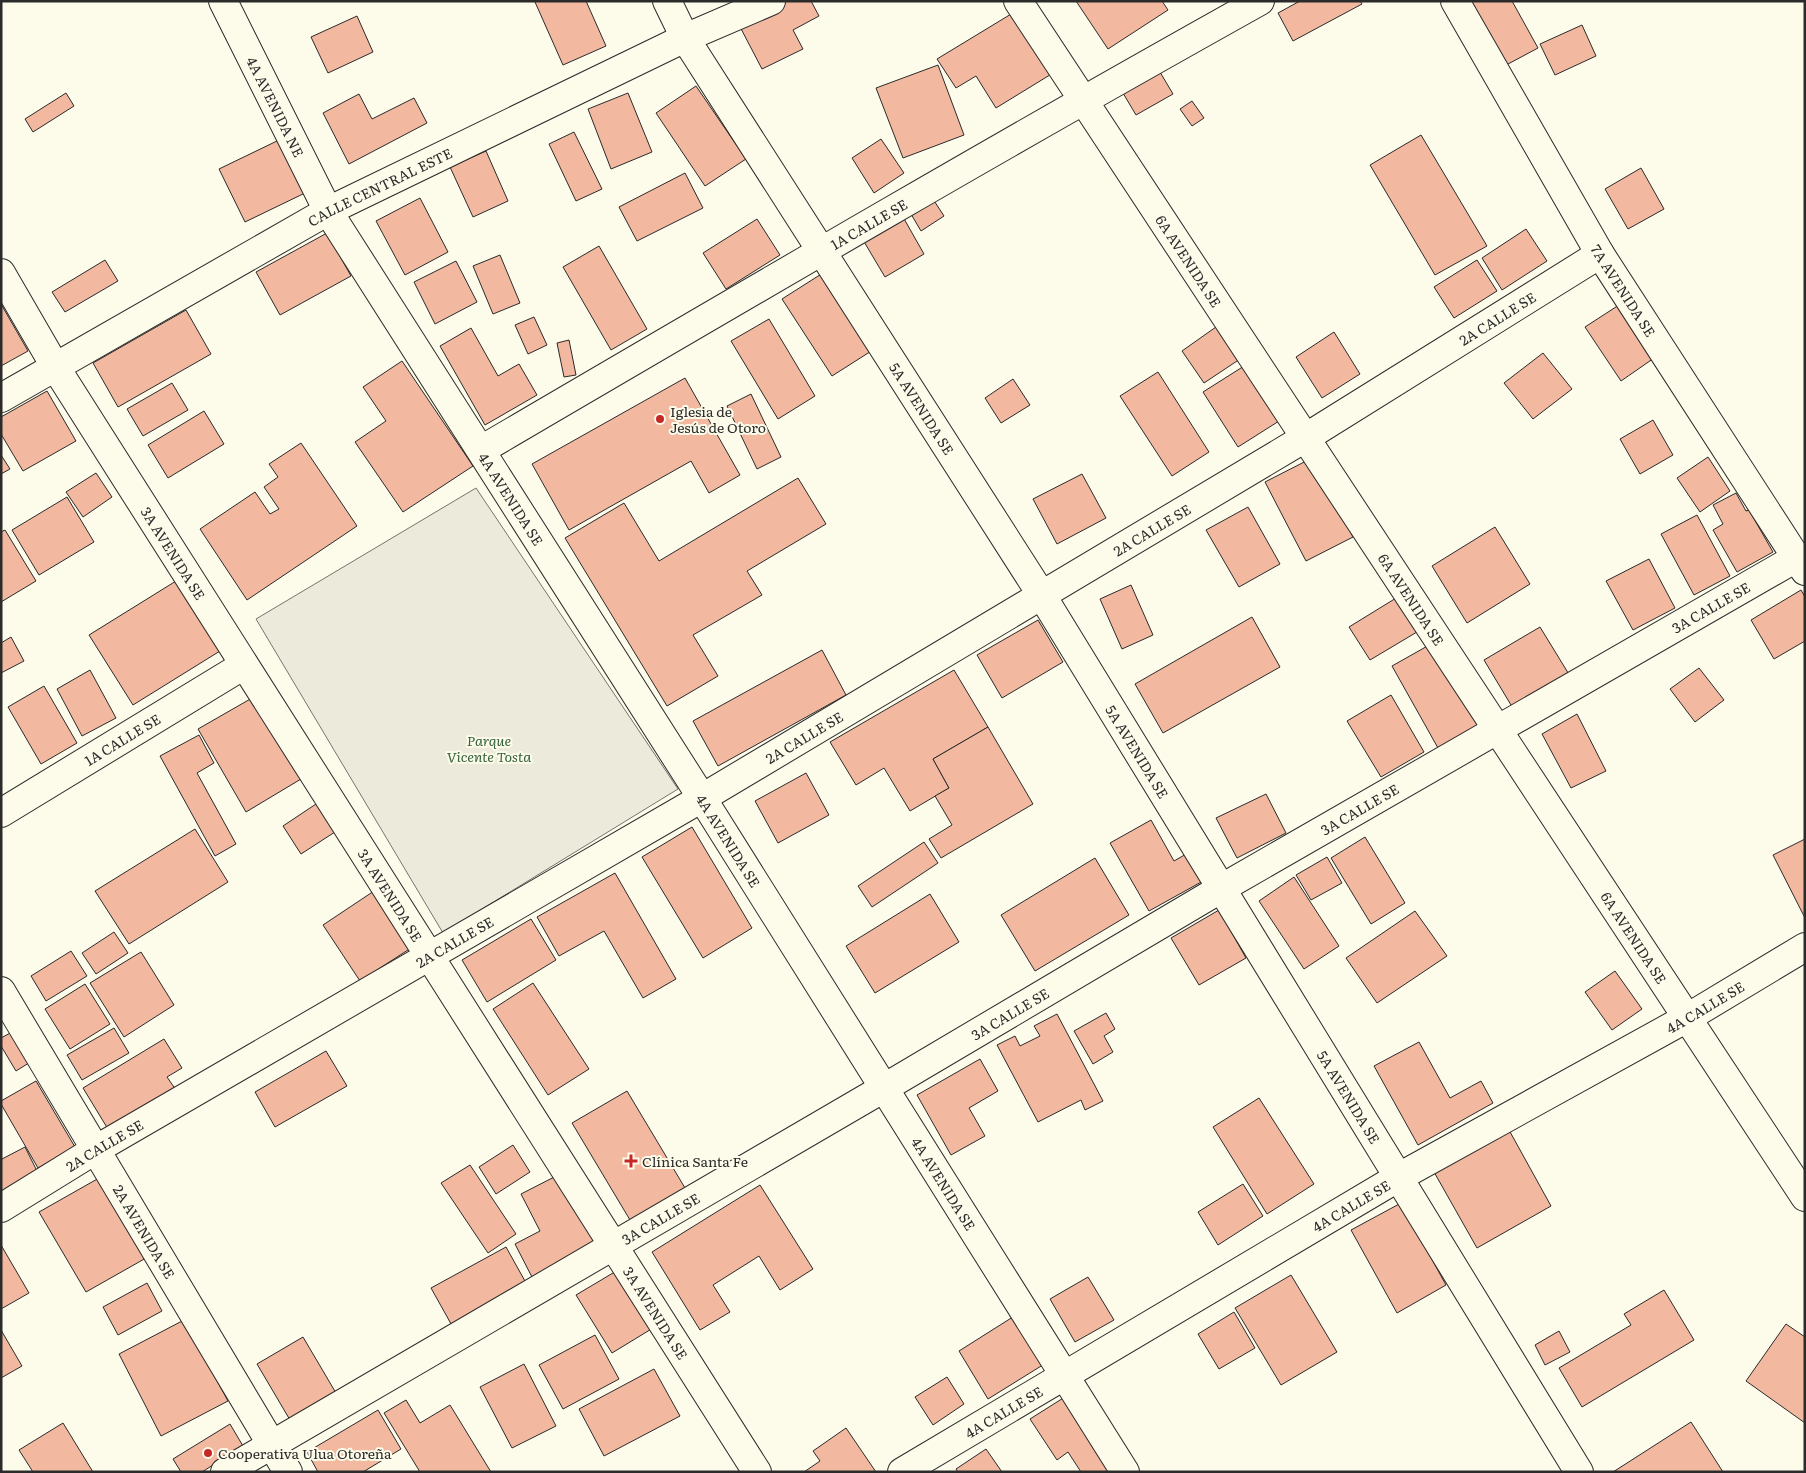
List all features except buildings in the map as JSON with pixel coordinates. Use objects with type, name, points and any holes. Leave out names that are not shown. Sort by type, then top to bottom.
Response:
[{"type":"street","name":"4A AVENIDA NE","points":[[223,1],[328,211]]},
{"type":"street","name":"5A AVENIDA SE","points":[[667,1],[685,38],[1041,594],[1579,1472]]},
{"type":"street","name":"CALLE CENTRAL ESTE","points":[[1,398],[328,211],[685,38],[771,1]]},
{"type":"street","name":"6A AVENIDA SE","points":[[1018,1],[1805,1197]]},
{"type":"street","name":"1A CALLE SE","points":[[481,450],[822,250],[1260,1]]},
{"type":"street","name":"7A AVENIDA SE","points":[[1455,1],[1600,254],[1800,565]]},
{"type":"street","name":"4A AVENIDA SE","points":[[328,211],[702,798],[1125,1472]]},
{"type":"street","name":"2A CALLE SE","points":[[1,1208],[95,1150],[702,798],[1305,438],[1600,254]]},
{"type":"street","name":"3A AVENIDA SE","points":[[1,273],[56,368],[757,1472]]},
{"type":"street","name":"3A CALLE SE","points":[[225,1472],[884,1088],[1222,888],[1498,730],[1800,565]]},
{"type":"street","name":"1A CALLE SE","points":[[1,814],[244,665]]},
{"type":"street","name":"4A CALLE SE","points":[[902,1472],[1398,1177],[1687,1018],[1805,947]]},
{"type":"street","name":"2A AVENIDA SE","points":[[1,991],[288,1472]]},
{"type":"green space","name":"Parque Vicente Tosta","points":[[476,488],[678,789],[443,933],[256,619]]},
{"type":"place","name":"Iglesia de Jesús de Otoro","points":[[660,419]]},
{"type":"place","name":"Clínica Santa Fe","points":[[631,1161]]},
{"type":"place","name":"Cooperativa Ulua Otoreña","points":[[208,1453]]}]
